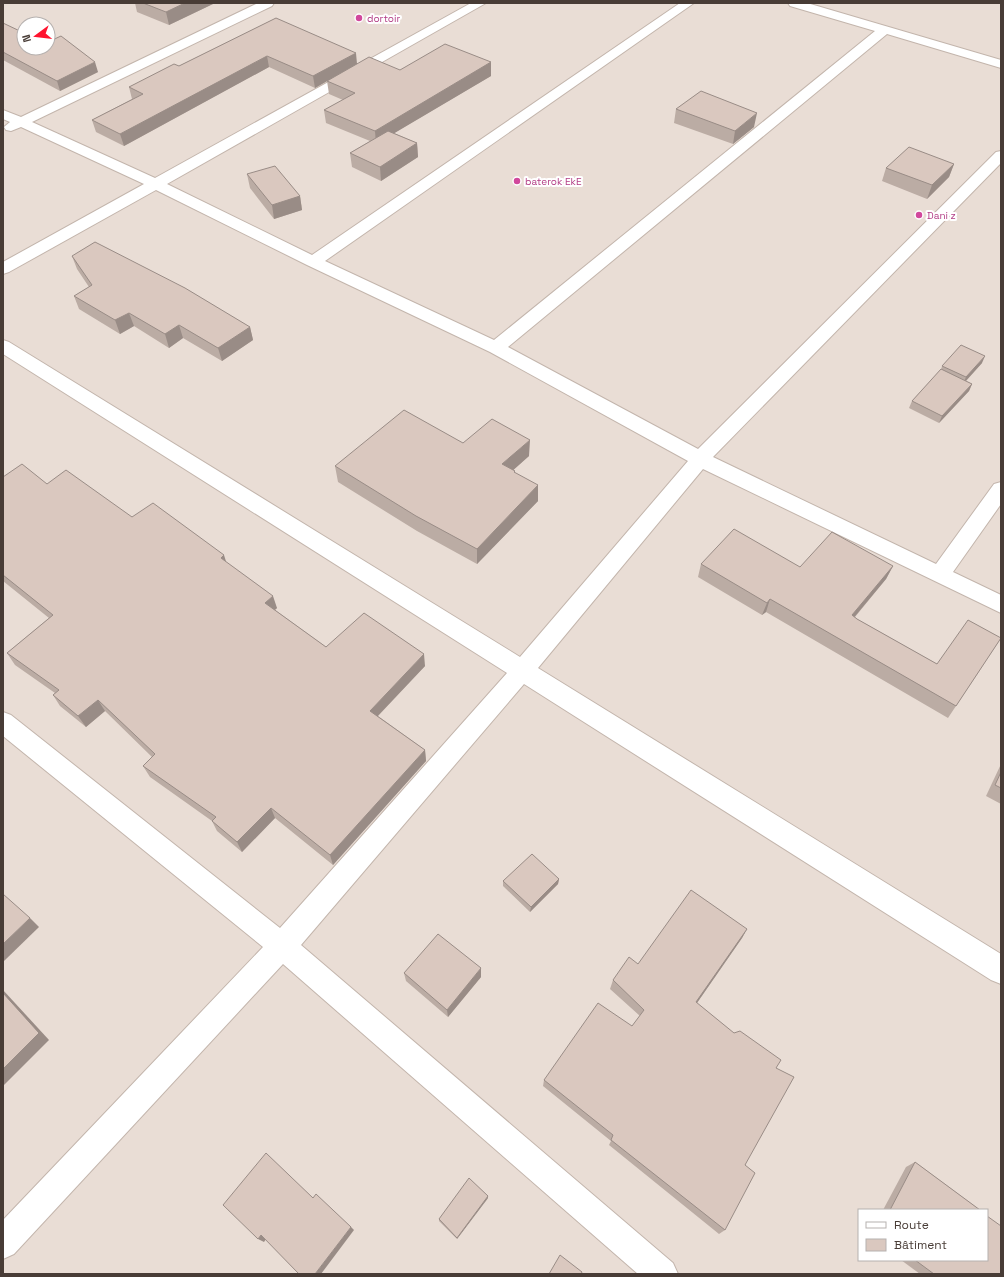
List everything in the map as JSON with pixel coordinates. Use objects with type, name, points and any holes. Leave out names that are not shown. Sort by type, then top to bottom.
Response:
[{"type":"street","points":[[3,131],[268,3]]},
{"type":"street","points":[[3,269],[154,183],[480,3]]},
{"type":"street","points":[[313,262],[688,3]]},
{"type":"street","points":[[794,3],[1001,64]]},
{"type":"street","points":[[496,348],[884,30]]},
{"type":"street","points":[[3,114],[154,183],[313,262],[496,348],[700,459],[1001,605]]},
{"type":"street","points":[[3,1243],[282,946],[522,671],[700,459],[1001,155]]},
{"type":"street","points":[[3,346],[1001,970]]},
{"type":"street","points":[[940,575],[1001,489]]},
{"type":"street","points":[[3,722],[282,946],[662,1274]]},
{"type":"shaded area","points":[[3,3],[1001,3],[1001,1274],[3,1274]]},
{"type":"building","points":[[143,3],[185,3],[166,12]]},
{"type":"building","points":[[276,18],[356,53],[313,76],[267,56],[120,134],[92,120],[143,94],[129,87],[174,64],[179,66]]},
{"type":"building","points":[[3,23],[16,29],[16,56],[56,56],[56,38],[61,36],[95,62],[57,81],[3,52]]},
{"type":"building","points":[[445,44],[491,62],[375,131],[324,110],[355,93],[327,81],[369,57],[400,70]]},
{"type":"building","points":[[701,91],[757,113],[735,131],[676,109]]},
{"type":"building","points":[[388,131],[417,143],[380,167],[350,153]]},
{"type":"building","points":[[909,147],[954,164],[932,185],[886,168]]},
{"type":"building","points":[[275,166],[300,196],[272,205],[247,174]]},
{"type":"building","points":[[95,242],[185,288],[250,327],[218,348],[179,325],[165,334],[129,313],[115,320],[74,296],[92,285],[72,256]]},
{"type":"building","points":[[961,345],[985,356],[966,377],[942,366]]},
{"type":"building","points":[[941,369],[972,384],[942,416],[912,401]]},
{"type":"building","points":[[404,410],[463,443],[492,419],[530,440],[502,464],[538,485],[477,549],[416,516],[335,466]]},
{"type":"building","points":[[22,464],[47,484],[66,470],[132,517],[153,503],[224,555],[221,558],[273,596],[265,603],[326,647],[364,613],[424,654],[370,711],[425,750],[330,855],[271,808],[237,842],[212,821],[216,817],[143,766],[155,754],[98,700],[78,716],[53,695],[59,690],[7,653],[53,615],[3,575],[3,477]]},
{"type":"building","points":[[734,529],[800,567],[832,532],[893,566],[852,615],[937,664],[968,620],[1001,638],[956,706],[770,599],[767,603],[701,564]]},
{"type":"building","points":[[1001,772],[1001,788],[995,785]]},
{"type":"building","points":[[532,854],[559,879],[531,907],[503,881]]},
{"type":"building","points":[[691,890],[747,929],[696,1002],[734,1033],[740,1031],[781,1060],[776,1068],[794,1077],[745,1165],[755,1173],[725,1230],[611,1140],[613,1135],[544,1080],[598,1003],[632,1026],[644,1010],[613,980],[629,957],[638,964]]},
{"type":"building","points":[[3,894],[30,918],[3,944]]},
{"type":"building","points":[[438,934],[481,968],[447,1010],[404,973]]},
{"type":"building","points":[[3,993],[39,1033],[3,1069]]},
{"type":"building","points":[[266,1153],[313,1198],[316,1194],[351,1227],[315,1274],[299,1274],[261,1235],[258,1239],[223,1205]]},
{"type":"building","points":[[915,1162],[979,1209],[891,1209]]},
{"type":"building","points":[[469,1178],[488,1196],[457,1238],[439,1219]]},
{"type":"building","points":[[988,1217],[1001,1226],[1001,1274],[934,1274],[916,1261],[988,1261]]},
{"type":"building","points":[[560,1255],[582,1272],[581,1274],[549,1274]]},
{"type":"place","name":"dortoir","points":[[359,18]]},
{"type":"place","name":"baterok EkE","points":[[517,181]]},
{"type":"place","name":"Dani z","points":[[919,215]]}]
